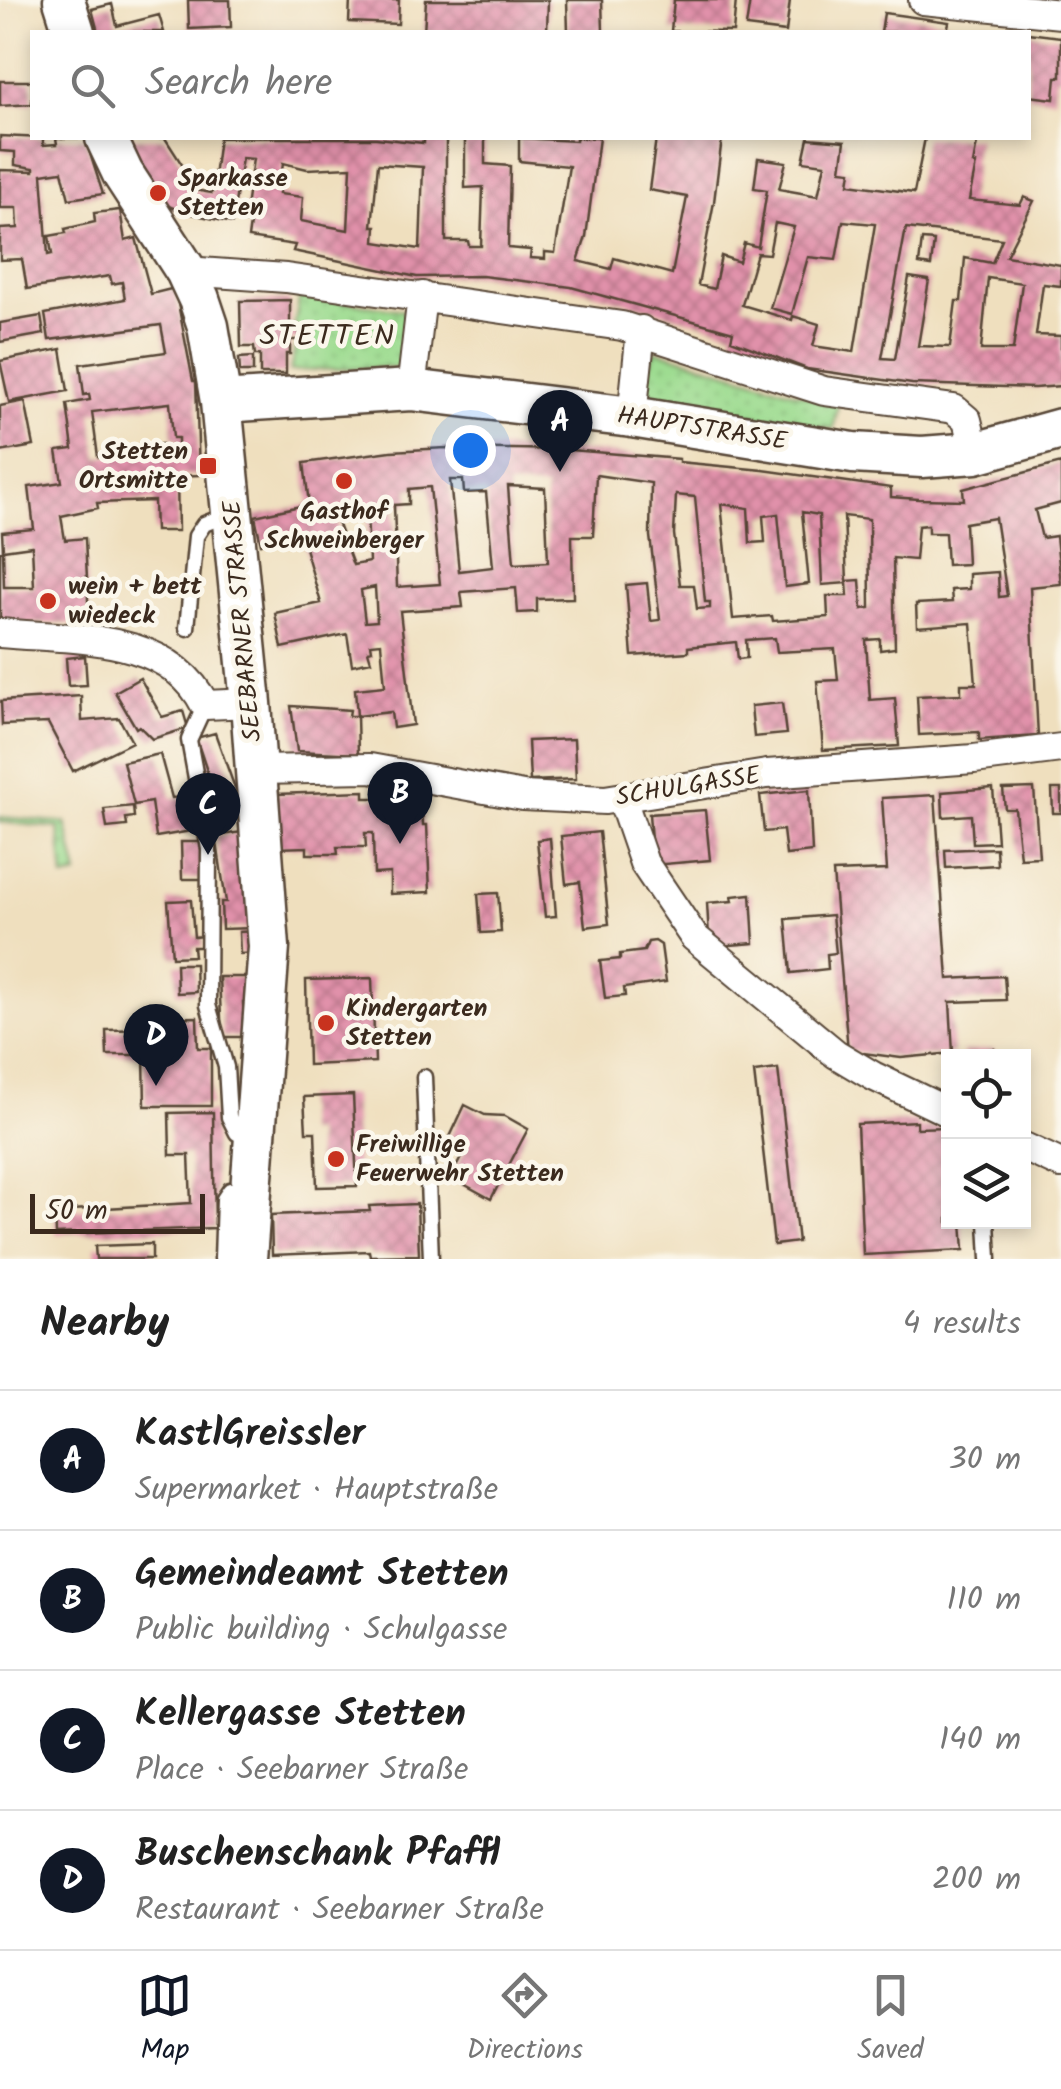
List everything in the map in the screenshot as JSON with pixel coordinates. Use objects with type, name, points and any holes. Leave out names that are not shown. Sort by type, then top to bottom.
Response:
[{"type":"main road","points":[[64,0],[73,30]]},
{"type":"main road","name":"SEEBARNER STRASSE","points":[[107,140],[123,174],[186,271],[208,326],[221,402],[251,704],[269,948],[246,1259]]},
{"type":"main road","name":"HAUPTSTRASSE","points":[[221,402],[412,390],[632,417],[853,453],[922,458],[975,453],[1061,429]]},
{"type":"street","points":[[923,0],[1061,14]]},
{"type":"street","points":[[186,271],[255,274],[641,330],[824,392],[954,409],[967,420],[975,453]]},
{"type":"street","points":[[412,390],[422,296]]},
{"type":"street","points":[[632,417],[641,330]]},
{"type":"street","points":[[0,633],[142,650],[182,671],[205,705],[251,704]]},
{"type":"street","name":"SCHULGASSE","points":[[256,770],[370,768],[523,796],[586,800],[622,799],[767,774],[974,759],[1061,748]]},
{"type":"street","points":[[622,799],[644,863],[694,937],[836,1054],[941,1108]]},
{"type":"street","points":[[1031,1150],[1061,1164]]},
{"type":"lane","points":[[187,628],[198,529],[233,512]]},
{"type":"lane","points":[[205,705],[190,740],[209,849],[208,1005],[228,1077],[230,1117],[238,1133],[255,1140]]},
{"type":"lane","points":[[424,1076],[431,1259]]},
{"type":"lane","points":[[222,1259],[225,1195],[235,1189],[251,1188]]},
{"type":"lane","points":[[987,1229],[989,1259]]},
{"type":"green space","points":[[300,295],[401,310],[406,316],[400,367],[290,371],[295,348],[305,345],[294,327]]},
{"type":"green space","points":[[653,352],[838,405],[833,429],[645,400]]},
{"type":"green space","points":[[0,817],[66,823],[78,875],[64,878],[59,828],[0,822]]},
{"type":"building","points":[[188,0],[230,0],[231,27],[189,29]]},
{"type":"building","points":[[350,0],[399,0],[398,24],[349,22]]},
{"type":"building","points":[[426,0],[548,0],[547,30],[424,30]]},
{"type":"building","points":[[567,0],[602,0],[603,30],[568,30]]},
{"type":"building","points":[[674,0],[736,0],[733,30],[671,30]]},
{"type":"building","points":[[750,0],[790,0],[786,30],[746,27]]},
{"type":"building","points":[[112,4],[117,26],[159,15],[163,30],[97,30],[92,9]]},
{"type":"building","points":[[884,13],[949,22],[947,30],[881,30]]},
{"type":"building","points":[[1031,33],[1061,37],[1061,77],[1056,77],[1054,99],[1031,96]]},
{"type":"building","points":[[0,81],[30,81],[30,104],[0,106]]},
{"type":"building","points":[[0,136],[43,140],[43,145],[57,144],[56,140],[86,140],[103,194],[69,199],[62,171],[42,174],[48,255],[52,254],[49,236],[95,222],[94,213],[120,210],[125,241],[136,238],[151,294],[175,288],[196,381],[199,475],[177,476],[178,531],[155,531],[154,501],[97,503],[98,508],[61,516],[65,540],[85,538],[89,620],[74,620],[75,624],[0,624],[2,532],[34,529],[29,487],[62,482],[57,451],[73,449],[67,404],[90,400],[89,394],[84,395],[80,364],[166,352],[161,325],[49,340],[45,314],[125,299],[122,282],[112,284],[110,276],[27,289],[22,259],[0,260],[0,229],[18,228],[17,208],[0,208],[0,170],[34,171],[15,165],[15,152],[0,151]],"holes":[[[170,403],[173,438],[178,438],[178,448],[162,448],[162,444],[116,446],[116,456],[98,457],[92,412]],[[32,546],[34,587],[4,587],[3,550]]]},
{"type":"building","points":[[124,140],[166,140],[190,177],[188,189],[212,193],[219,140],[424,143],[446,140],[446,241],[468,241],[469,246],[481,246],[483,187],[465,188],[465,140],[485,140],[485,164],[510,166],[508,248],[531,250],[530,258],[545,259],[545,252],[555,253],[569,166],[519,161],[519,140],[599,140],[586,237],[578,261],[611,269],[614,258],[672,274],[687,197],[649,190],[656,140],[722,140],[698,285],[714,289],[721,256],[739,262],[744,243],[758,247],[767,190],[754,188],[758,158],[786,162],[779,189],[818,196],[825,164],[803,161],[808,140],[845,141],[841,170],[851,171],[849,184],[914,193],[925,140],[978,140],[969,200],[1020,205],[1024,197],[1034,201],[1006,256],[1061,265],[1061,286],[1043,284],[1036,335],[1061,336],[1061,386],[912,384],[807,369],[731,340],[733,332],[571,287],[482,276],[417,277],[293,251],[295,245],[248,238],[250,223],[244,222],[253,159],[242,158],[232,223],[159,202]],"holes":[[[283,163],[307,169],[351,167],[348,230],[301,221],[303,197],[279,194]],[[378,164],[423,167],[420,249],[375,242],[376,226],[372,226]],[[843,221],[875,224],[854,352],[813,346],[819,324],[742,305],[757,253],[769,254],[775,223],[794,227],[770,308],[792,314],[808,257],[836,260]],[[906,228],[1002,239],[992,263],[965,258],[961,301],[956,301],[950,347],[918,346],[929,280],[909,277],[895,359],[882,358]],[[988,278],[1022,283],[1013,350],[981,350]]]},
{"type":"building","points":[[922,240],[934,241],[931,266],[919,264]]},
{"type":"building","points":[[290,300],[290,327],[300,327],[300,340],[290,340],[286,374],[260,374],[260,355],[255,355],[254,347],[241,347],[240,301]]},
{"type":"building","points":[[41,316],[44,334],[0,342],[0,323]]},
{"type":"building","points":[[61,349],[68,391],[9,402],[0,361]]},
{"type":"building","points":[[253,357],[253,372],[240,372],[239,358]]},
{"type":"building","points":[[25,401],[34,446],[0,452],[0,406]]},
{"type":"building","points":[[570,450],[679,459],[891,488],[891,497],[964,500],[963,489],[1061,463],[1061,503],[1035,510],[1042,538],[1056,536],[1061,584],[1030,587],[1038,736],[979,740],[979,732],[919,735],[917,696],[961,694],[961,684],[976,684],[971,623],[917,627],[916,604],[952,602],[951,590],[969,589],[969,574],[998,572],[999,597],[1007,596],[995,518],[965,523],[967,564],[947,565],[945,533],[928,533],[928,525],[918,526],[915,560],[893,558],[895,648],[880,650],[880,639],[866,640],[870,700],[895,698],[899,746],[823,750],[817,681],[838,680],[835,649],[777,652],[775,638],[746,640],[747,658],[738,659],[736,642],[688,647],[688,652],[632,656],[626,585],[647,583],[651,621],[660,620],[650,536],[651,483],[596,475],[593,536],[572,536],[573,598],[537,599],[537,612],[518,613],[516,588],[461,592],[463,607],[400,611],[413,725],[393,728],[391,712],[357,716],[355,689],[385,686],[381,643],[371,644],[371,661],[352,665],[347,634],[282,648],[275,613],[321,603],[305,548],[295,536],[261,544],[255,516],[309,504],[304,463],[391,451]],"holes":[[[450,480],[463,480],[464,493],[486,492],[493,567],[459,571]],[[508,486],[545,488],[548,562],[514,564]],[[430,487],[440,584],[397,587],[394,505],[409,504],[409,489]],[[676,495],[695,497],[705,602],[710,602],[710,608],[697,609],[694,585],[680,585],[674,534]],[[721,504],[748,508],[750,543],[765,542],[763,516],[778,514],[785,587],[809,584],[802,512],[819,515],[822,585],[847,583],[848,596],[827,596],[828,617],[773,621],[772,616],[733,619]],[[367,511],[369,562],[353,565],[334,514]],[[844,516],[869,519],[870,608],[862,609],[860,580],[847,581]],[[375,587],[377,621],[365,622],[361,590]]]},
{"type":"building","points":[[85,656],[87,685],[68,686],[66,658]]},
{"type":"building","points":[[140,678],[162,717],[183,711],[188,728],[152,739],[139,726],[136,728],[115,692]]},
{"type":"building","points":[[81,696],[82,721],[119,718],[132,742],[73,771],[48,723],[2,725],[1,701]]},
{"type":"building","points":[[782,703],[786,734],[754,737],[751,706]]},
{"type":"building","points":[[291,706],[350,710],[349,716],[357,716],[358,754],[297,751]]},
{"type":"building","points":[[215,733],[236,791],[215,795],[196,738]]},
{"type":"building","points":[[574,739],[576,779],[530,781],[528,741]]},
{"type":"building","points":[[160,754],[172,798],[191,796],[197,830],[156,837],[151,802],[134,805],[123,762]]},
{"type":"building","points":[[993,788],[997,842],[973,843],[971,815],[943,817],[942,792]]},
{"type":"building","points":[[1034,788],[1039,857],[1020,858],[1015,809],[1005,809],[1003,789]]},
{"type":"building","points":[[1052,789],[1061,789],[1061,813],[1053,813]]},
{"type":"building","points":[[809,790],[812,852],[786,855],[783,830],[764,832],[760,795]]},
{"type":"building","points":[[364,791],[364,798],[384,798],[384,803],[422,802],[430,892],[390,894],[390,873],[374,874],[373,833],[365,833],[366,847],[337,847],[338,854],[307,854],[307,847],[277,848],[276,794]]},
{"type":"building","points":[[935,795],[948,979],[1004,976],[1006,1000],[950,1002],[953,1049],[941,1049],[941,1054],[901,1058],[848,1051],[833,872],[887,870],[882,798]]},
{"type":"building","points":[[133,806],[134,817],[126,818],[127,826],[107,828],[104,809]]},
{"type":"building","points":[[705,810],[710,860],[653,865],[649,814]]},
{"type":"building","points":[[242,832],[254,928],[222,929],[221,902],[226,902],[216,836]]},
{"type":"building","points":[[599,832],[609,924],[585,927],[580,882],[566,884],[561,836]]},
{"type":"building","points":[[550,838],[556,916],[545,917],[537,840]]},
{"type":"building","points":[[181,842],[202,842],[203,879],[182,879]]},
{"type":"building","points":[[996,848],[997,865],[946,868],[945,850]]},
{"type":"building","points":[[498,893],[501,932],[481,933],[478,894]]},
{"type":"building","points":[[751,894],[754,943],[718,946],[709,937],[707,903],[733,901],[732,896]]},
{"type":"building","points":[[191,900],[194,937],[202,936],[203,947],[193,947],[194,956],[172,957],[168,901]]},
{"type":"building","points":[[832,915],[836,953],[827,954],[828,969],[791,973],[786,919]]},
{"type":"building","points":[[256,931],[256,953],[240,954],[239,932]]},
{"type":"building","points":[[648,942],[661,945],[666,982],[624,988],[625,996],[605,998],[600,961],[644,951]]},
{"type":"building","points":[[176,964],[195,964],[196,992],[177,993]]},
{"type":"building","points":[[219,977],[249,977],[248,1002],[243,1002],[244,1037],[222,1037]]},
{"type":"building","points":[[372,978],[375,1062],[308,1065],[306,980]]},
{"type":"building","points":[[197,1017],[198,1048],[211,1048],[211,1106],[145,1106],[144,1055],[107,1055],[106,1030],[157,1029],[157,1018]]},
{"type":"building","points":[[778,1069],[798,1242],[774,1245],[754,1072]]},
{"type":"building","name":"Freiwillige Feuerwehr Stetten","points":[[353,1095],[357,1186],[317,1187],[315,1132],[306,1132],[304,1097]]},
{"type":"building","points":[[465,1105],[485,1115],[505,1116],[528,1129],[491,1199],[451,1177],[466,1148],[449,1139]]},
{"type":"building","points":[[213,1112],[215,1228],[56,1234],[55,1211],[191,1203],[189,1155],[170,1155],[169,1113]]},
{"type":"building","points":[[917,1121],[917,1128],[941,1127],[941,1229],[962,1229],[964,1250],[863,1255],[857,1124]]},
{"type":"building","points":[[417,1204],[419,1255],[370,1256],[369,1251],[272,1255],[271,1215],[370,1211],[369,1206]]},
{"type":"building","points":[[152,1244],[152,1259],[96,1259],[95,1246]]},
{"type":"place","name":"Sparkasse Stetten","points":[[158,193]]},
{"type":"place","name":"Stetten Ortsmitte","points":[[208,466]]},
{"type":"place","name":"KastlGreissler","points":[[560,472]]},
{"type":"place","name":"Gasthof Schweinberger","points":[[344,481]]},
{"type":"place","name":"wein + bett wiedeck","points":[[48,601]]},
{"type":"place","name":"Gemeindeamt Stetten","points":[[400,844]]},
{"type":"place","name":"Kellergasse Stetten","points":[[208,855]]},
{"type":"place","name":"Kindergarten Stetten","points":[[326,1023]]},
{"type":"place","name":"Buschenschank Pfaffl","points":[[156,1086]]},
{"type":"place","name":"Freiwillige Feuerwehr Stetten","points":[[336,1159]]},
{"type":"district","name":"STETTEN","points":[[328,337]]}]
